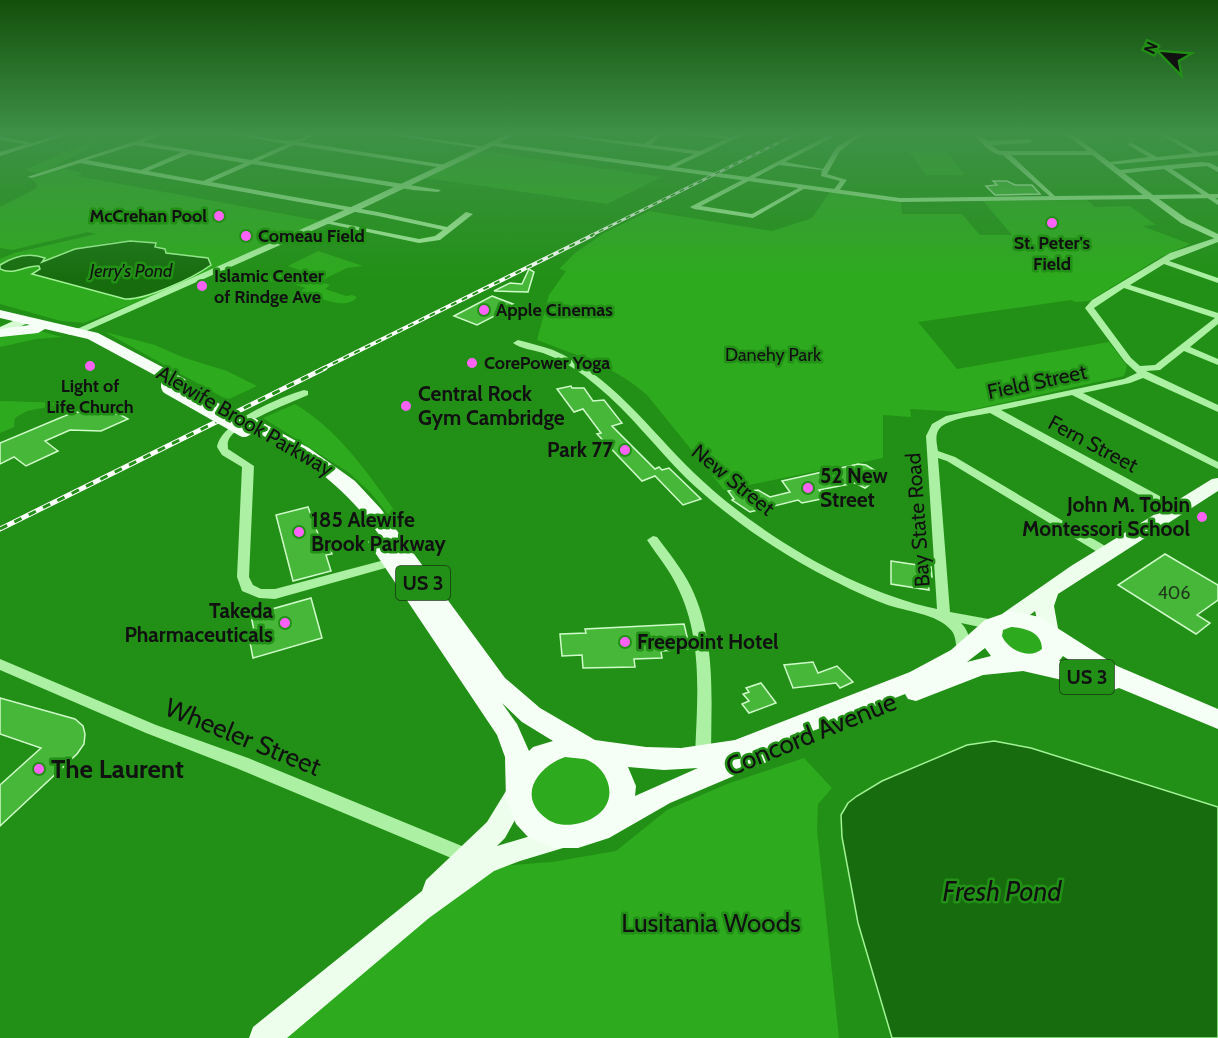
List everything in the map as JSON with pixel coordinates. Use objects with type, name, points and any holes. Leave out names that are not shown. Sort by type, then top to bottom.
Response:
[{"type":"highway","name":"Alewife Brook Parkway","points":[[0,314],[73,333],[90,335],[112,345],[174,384],[249,426],[318,460],[354,490],[374,513],[491,678],[531,715],[589,749]]},
{"type":"highway","points":[[0,333],[20,329],[56,328]]},
{"type":"highway","name":"Alewife Brook Parkway","points":[[73,333],[79,339],[174,384]]},
{"type":"highway","name":"Alewife Brook Parkway","points":[[249,426],[333,486],[356,510],[508,731],[518,757],[518,790]]},
{"type":"highway","name":"US 3","points":[[998,623],[1031,622],[1086,661],[1144,690],[1218,719]]},
{"type":"highway","points":[[998,623],[990,636],[996,647],[1010,657],[1028,663],[1044,661],[1053,655],[1054,645],[1048,634]]},
{"type":"highway","name":"Concord Avenue","points":[[589,749],[650,760],[703,758],[746,746],[931,671],[964,652],[998,623]]},
{"type":"highway","name":"Concord Avenue","points":[[602,827],[670,790],[970,669],[991,664],[1028,663]]},
{"type":"highway","name":"US 3","points":[[1028,663],[1144,690]]},
{"type":"highway","points":[[518,790],[526,770],[540,756],[560,748],[589,749],[613,763],[623,784],[620,807],[611,820],[602,827]]},
{"type":"highway","name":"US 3","points":[[518,790],[521,809],[532,824],[545,832],[564,837],[584,835],[602,827]]},
{"type":"main road","points":[[0,327],[21,319]]},
{"type":"main road","points":[[0,333],[21,319]]},
{"type":"main road","name":"Concord Avenue","points":[[998,623],[1218,483]]},
{"type":"main road","points":[[1048,634],[1044,606],[1050,590]]},
{"type":"main road","points":[[419,909],[443,879],[496,830],[518,790]]},
{"type":"main road","points":[[264,1038],[419,909],[485,863],[517,850],[564,837]]},
{"type":"street","points":[[190,180],[354,209],[447,229]]},
{"type":"street","points":[[204,183],[210,180]]},
{"type":"street","points":[[362,180],[438,190]]},
{"type":"street","points":[[73,333],[415,180]]},
{"type":"street","points":[[746,180],[694,207],[753,216],[804,187]]},
{"type":"street","points":[[759,180],[900,200],[1218,196]]},
{"type":"street","points":[[836,191],[844,180]]},
{"type":"street","points":[[1034,180],[1053,198]]},
{"type":"street","points":[[1129,180],[1184,221],[1218,238]]},
{"type":"street","points":[[1185,180],[1218,203]]},
{"type":"street","points":[[324,222],[419,241],[435,238],[469,214]]},
{"type":"street","points":[[1218,238],[1185,249],[1122,285],[1089,308],[1140,371],[1218,409]]},
{"type":"street","points":[[1163,261],[1218,280]]},
{"type":"street","points":[[1122,285],[1218,319]]},
{"type":"street","name":"Field Street","points":[[939,422],[1127,381],[1140,371],[1156,368],[1218,319]]},
{"type":"street","points":[[90,335],[102,322]]},
{"type":"street","name":"New Street","points":[[518,344],[553,354],[592,377],[618,400],[684,471],[737,514],[770,537],[888,600],[944,617],[998,623]]},
{"type":"street","points":[[1183,348],[1218,362]]},
{"type":"street","points":[[1073,392],[1218,466]]},
{"type":"street","points":[[304,393],[247,420],[223,437],[221,445],[224,451],[248,466],[243,577],[247,588],[259,593],[275,594],[392,562]]},
{"type":"street","name":"Fern Street","points":[[992,410],[1176,510]]},
{"type":"street","name":"Bay State Road","points":[[939,422],[932,431],[944,617]]},
{"type":"street","points":[[933,453],[943,455],[977,474],[1108,553]]},
{"type":"street","points":[[653,540],[683,584],[701,628],[706,675],[703,758]]},
{"type":"street","points":[[944,617],[960,630],[964,652]]},
{"type":"street","name":"Wheeler Street","points":[[0,664],[151,729],[242,763],[468,856]]},
{"type":"green space","points":[[33,180],[102,180],[322,221],[155,295],[84,323],[61,321],[0,304],[0,269],[15,271],[39,266],[40,269],[33,273],[125,299],[145,296],[179,283],[209,267],[208,258],[166,253],[165,249],[142,241],[112,242],[69,251],[41,263],[44,260],[22,256],[0,265],[0,259],[14,253],[96,234],[88,232],[12,250],[0,248],[0,207],[37,188]]},
{"type":"green space","points":[[443,180],[655,180],[607,204]]},
{"type":"green space","name":"Danehy Park","points":[[830,192],[901,202],[902,214],[962,214],[980,235],[1012,235],[983,201],[1087,200],[1095,207],[1130,206],[1156,225],[1142,226],[1190,244],[1161,257],[1089,301],[1071,300],[918,322],[957,369],[1109,342],[1127,366],[1124,376],[962,412],[910,409],[911,417],[883,415],[883,458],[724,490],[647,395],[635,385],[609,369],[537,340],[549,295],[566,271],[559,269],[575,253],[604,233],[649,211],[772,231],[812,218]]},
{"type":"green space","points":[[318,251],[363,266],[347,268],[324,279],[288,266]]},
{"type":"green space","points":[[285,271],[330,285],[325,289],[357,297],[346,303],[330,302],[300,291],[306,288],[281,280],[272,282],[267,278],[271,274]]},
{"type":"green space","points":[[40,331],[62,337],[36,339],[0,347],[0,336]]},
{"type":"green space","points":[[105,332],[155,345],[182,357],[227,371],[257,386],[229,399],[224,398]]},
{"type":"green space","points":[[0,401],[67,403],[27,411],[15,418],[14,427],[0,433]]},
{"type":"green space","points":[[295,404],[326,428],[353,455],[400,518],[390,517],[371,493],[348,472],[263,418]]},
{"type":"green space","points":[[1020,625],[1041,636],[1045,652],[1019,657],[998,633],[1006,626]]},
{"type":"green space","points":[[579,754],[603,764],[614,798],[598,819],[570,828],[543,820],[529,799],[533,775],[552,758]]},
{"type":"green space","name":"Lusitania Woods","points":[[804,758],[832,788],[818,804],[817,830],[839,1038],[277,1038],[484,867],[552,862],[616,851],[667,810],[727,784]]},
{"type":"water","name":"Jerry's Pond","points":[[130,241],[156,243],[155,247],[165,249],[166,253],[208,258],[211,265],[169,287],[145,296],[125,299],[32,274],[40,269],[39,266],[15,271],[0,269],[0,265],[22,256],[33,255],[45,258],[42,262],[75,249]]},
{"type":"water","name":"Fresh Pond","points":[[994,741],[1031,748],[1218,807],[1218,1038],[892,1038],[858,923],[842,837],[841,815],[848,803],[882,781],[967,745]]},
{"type":"building","points":[[993,181],[1032,185],[1040,194],[995,195],[986,186],[997,185]]},
{"type":"building","points":[[529,269],[534,272],[528,292],[494,291],[510,283],[522,284]]},
{"type":"building","name":"Apple Cinemas","points":[[492,296],[513,304],[510,306],[512,307],[477,325],[454,316]]},
{"type":"building","points":[[571,386],[572,388],[584,388],[593,401],[604,400],[622,423],[612,426],[655,469],[669,468],[701,499],[683,505],[655,476],[642,481],[597,434],[601,433],[583,409],[574,412],[557,389]]},
{"type":"building","points":[[74,412],[119,414],[128,419],[101,431],[70,430],[45,441],[58,451],[26,466],[14,457],[0,464],[0,443]]},
{"type":"building","name":"52 New Street","points":[[858,464],[866,465],[876,471],[872,473],[880,477],[865,488],[855,483],[819,490],[826,498],[802,503],[798,500],[750,512],[732,500],[734,499],[728,491],[744,488],[749,491],[758,490],[770,497],[790,492],[782,481]]},
{"type":"building","name":"185 Alewife Brook Parkway","points":[[308,507],[323,547],[330,545],[332,554],[326,555],[331,571],[293,581],[276,515]]},
{"type":"building","points":[[1165,554],[1218,585],[1218,600],[1197,615],[1210,623],[1196,634],[1118,585]]},
{"type":"building","points":[[891,561],[931,567],[932,577],[928,577],[929,590],[891,584]]},
{"type":"building","name":"Takeda Pharmaceuticals","points":[[311,598],[322,638],[253,658],[248,632],[254,631],[251,615]]},
{"type":"building","name":"Freepoint Hotel","points":[[684,624],[690,649],[661,651],[662,658],[634,659],[635,667],[583,668],[582,655],[562,656],[560,634],[586,633],[585,629]]},
{"type":"building","points":[[813,662],[818,673],[837,666],[853,682],[840,688],[836,683],[793,688],[784,665]]},
{"type":"building","points":[[761,683],[776,703],[749,713],[742,704],[749,701],[743,694],[749,692],[746,688]]},
{"type":"building","name":"The Laurent","points":[[0,698],[75,719],[83,726],[85,734],[84,744],[77,754],[0,826],[0,785],[41,748],[0,734]]},
{"type":"railway","points":[[590,236],[702,180]]},
{"type":"railway","points":[[322,369],[593,235]]},
{"type":"railway","points":[[0,529],[325,368]]},
{"type":"place","name":"McCrehan Pool","points":[[219,216]]},
{"type":"place","name":"St. Peter's Field","points":[[1052,223]]},
{"type":"place","name":"Comeau Field","points":[[246,236]]},
{"type":"place","name":"Islamic Center of Rindge Ave","points":[[202,286]]},
{"type":"place","name":"Apple Cinemas","points":[[484,310]]},
{"type":"place","name":"CorePower Yoga","points":[[472,363]]},
{"type":"place","name":"Light of Life Church","points":[[90,366]]},
{"type":"place","name":"Central Rock Gym Cambridge","points":[[406,406]]},
{"type":"place","name":"Park 77","points":[[625,450]]},
{"type":"place","name":"52 New Street","points":[[808,488]]},
{"type":"place","name":"John M. Tobin Montessori School","points":[[1202,517]]},
{"type":"place","name":"185 Alewife Brook Parkway","points":[[299,532]]},
{"type":"place","name":"Takeda Pharmaceuticals","points":[[285,623]]},
{"type":"place","name":"Freepoint Hotel","points":[[625,642]]},
{"type":"place","name":"The Laurent","points":[[39,769]]}]
